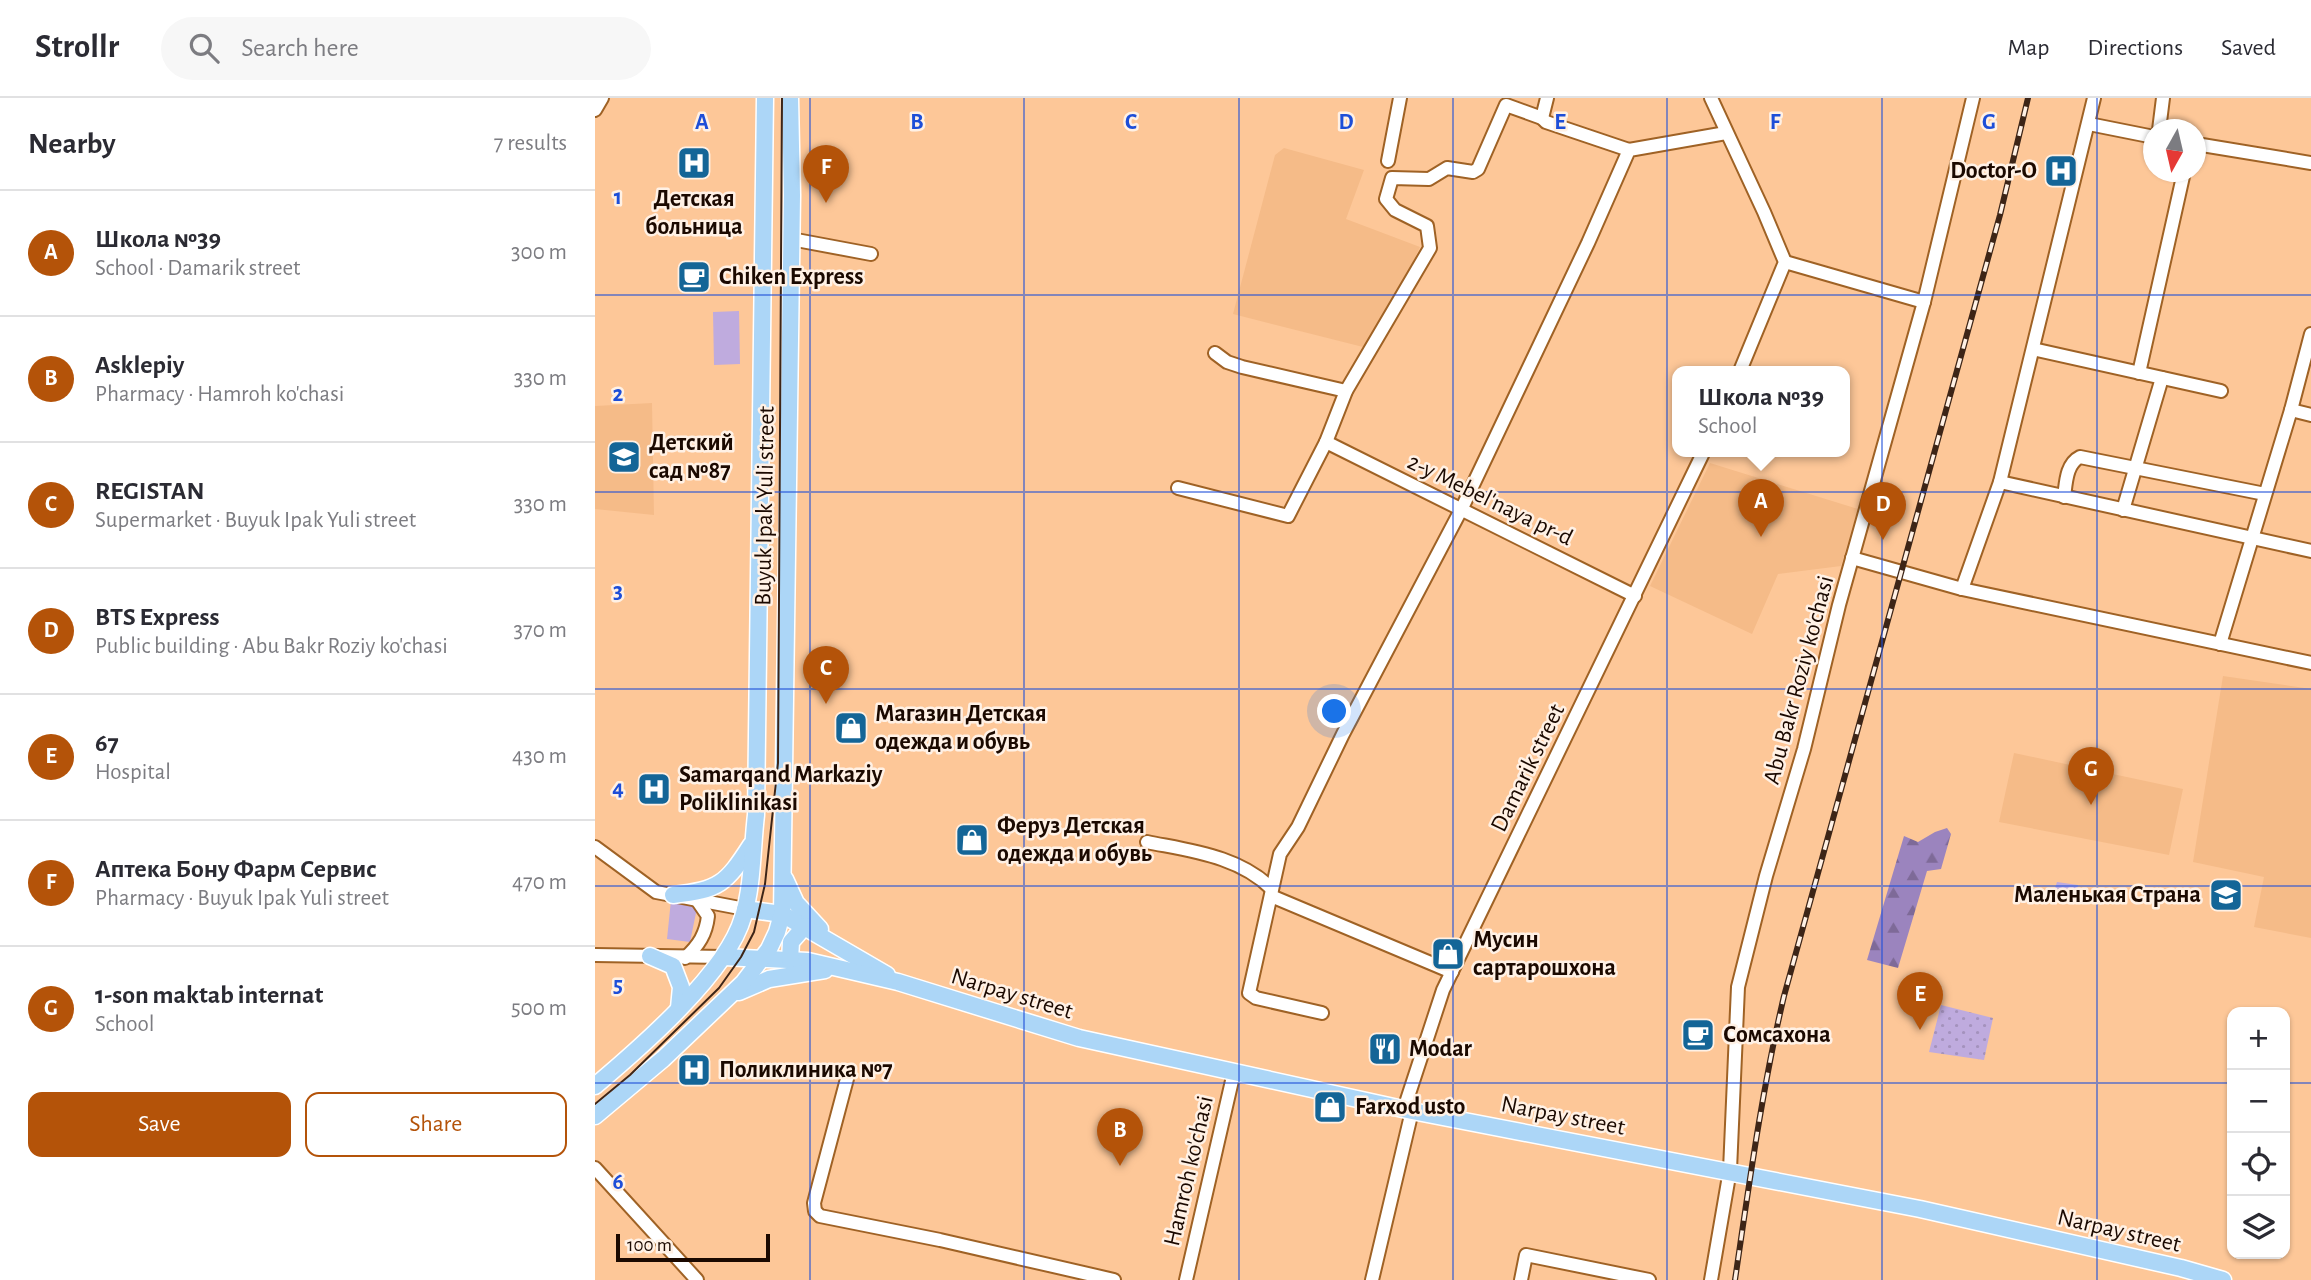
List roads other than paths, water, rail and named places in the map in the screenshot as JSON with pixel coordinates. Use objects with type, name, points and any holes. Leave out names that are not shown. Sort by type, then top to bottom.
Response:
[{"type":"main road","name":"Buyuk Ipak Yuli street","points":[[595,1086],[679,1008],[724,957],[739,928],[745,909],[756,815],[765,98]]},
{"type":"main road","name":"Buyuk Ipak Yuli street","points":[[782,914],[791,239],[790,98]]},
{"type":"main road","points":[[673,895],[712,889],[727,879],[753,843]]},
{"type":"main road","points":[[783,871],[788,887],[801,909],[841,947]]},
{"type":"main road","name":"Narpay street","points":[[745,909],[782,914],[898,982]]},
{"type":"main road","points":[[595,1116],[663,1059],[727,998],[763,958],[777,932],[782,914]]},
{"type":"main road","points":[[790,960],[791,942],[806,926]]},
{"type":"main road","points":[[650,956],[673,966],[681,987],[679,1008]]},
{"type":"main road","name":"Narpay street","points":[[724,957],[790,960],[845,970],[898,982],[1079,1038],[1408,1110],[1920,1209],[2181,1268],[2223,1280]]},
{"type":"main road","points":[[727,998],[769,979],[813,971],[845,970]]},
{"type":"street","points":[[595,110],[602,98]]},
{"type":"street","points":[[1388,161],[1400,98]]},
{"type":"street","points":[[1542,118],[1547,98]]},
{"type":"street","points":[[1711,98],[1785,262],[1742,366]]},
{"type":"street","name":"Abu Bakr Roziy ko'chasi","points":[[1711,1280],[1730,1171],[1738,987],[1766,876],[1804,749],[1852,558],[1924,302],[1973,98]]},
{"type":"street","points":[[1962,589],[2000,482],[2094,98]]},
{"type":"street","points":[[2160,119],[2163,98]]},
{"type":"street","points":[[1178,488],[1288,516],[1326,442],[1346,391],[1430,248],[1427,226],[1395,210],[1386,199],[1392,178],[1429,179],[1447,168],[1473,172],[1478,169],[1506,105],[1629,150],[1726,133]]},
{"type":"street","points":[[2089,124],[2143,135]]},
{"type":"street","points":[[2206,146],[2311,163]]},
{"type":"street","points":[[1322,1013],[1256,999],[1249,993],[1280,854],[1298,827],[1343,734],[1462,508],[1588,243],[1629,150]]},
{"type":"street","points":[[2139,373],[2182,182]]},
{"type":"street","points":[[791,239],[871,254]]},
{"type":"street","points":[[1785,262],[1924,302]]},
{"type":"street","points":[[2220,644],[2291,410],[2311,334]]},
{"type":"street","points":[[2033,349],[2221,391]]},
{"type":"street","points":[[1215,353],[1227,362],[1242,367],[1346,391]]},
{"type":"street","points":[[2123,510],[2162,378]]},
{"type":"street","points":[[2291,410],[2311,415]]},
{"type":"street","name":"2-y Mebel'naya pr-d","points":[[1326,442],[1635,596]]},
{"type":"street","name":"Damarik street","points":[[1372,1280],[1408,1110],[1443,990],[1701,457]]},
{"type":"street","points":[[2064,497],[2069,469],[2073,460],[2080,457],[2265,494]]},
{"type":"street","points":[[2000,482],[2311,551]]},
{"type":"street","points":[[1852,558],[1962,589],[2311,663]]},
{"type":"street","points":[[1147,842],[1204,853],[1243,866],[1259,876],[1272,892],[1452,972]]},
{"type":"street","points":[[595,847],[656,892],[745,909]]},
{"type":"street","points":[[685,958],[706,932],[708,916],[697,900]]},
{"type":"street","points":[[595,956],[724,957]]},
{"type":"street","name":"Hamroh ko'chasi","points":[[1186,1280],[1234,1072]]},
{"type":"street","points":[[848,1075],[814,1203],[815,1211],[820,1216],[1068,1274],[1114,1280]]},
{"type":"street","points":[[595,1168],[697,1280]]},
{"type":"street","points":[[1521,1280],[1527,1255],[1649,1280]]},
{"type":"tram line","points":[[595,1104],[630,1075],[719,988],[741,957],[754,932],[765,884],[778,763],[782,98]]},
{"type":"railway","points":[[1735,1280],[1763,1102],[1784,996],[2000,215],[2028,98]]},
{"type":"place","name":"Детская больница","points":[[694,163]]},
{"type":"place","name":"Doctor-O","points":[[2061,171]]},
{"type":"place","name":"Аптека Бону Фарм Сервис","points":[[826,203]]},
{"type":"place","name":"Chiken Express","points":[[694,277]]},
{"type":"place","name":"Детский сад №87","points":[[624,457]]},
{"type":"place","name":"Школа №39","points":[[1761,537]]},
{"type":"place","name":"BTS Express","points":[[1883,540]]},
{"type":"place","name":"REGISTAN","points":[[826,704]]},
{"type":"place","name":"Магазин Детская одежда и обувь","points":[[851,728]]},
{"type":"place","name":"Samarqand Markaziy Poliklinikasi","points":[[654,789]]},
{"type":"place","name":"1-son maktab internat","points":[[2091,805]]},
{"type":"place","name":"Феруз Детская одежда и обувь","points":[[972,840]]},
{"type":"place","name":"Маленькая Страна","points":[[2226,895]]},
{"type":"place","name":"Мусин сартарошхона","points":[[1448,954]]},
{"type":"place","name":"67","points":[[1920,1030]]},
{"type":"place","name":"Сомсахона","points":[[1698,1035]]},
{"type":"place","name":"Modar","points":[[1385,1049]]},
{"type":"place","name":"Поликлиника №7","points":[[694,1070]]},
{"type":"place","name":"Farxod usto","points":[[1330,1107]]},
{"type":"place","name":"Asklepiy","points":[[1120,1166]]}]
